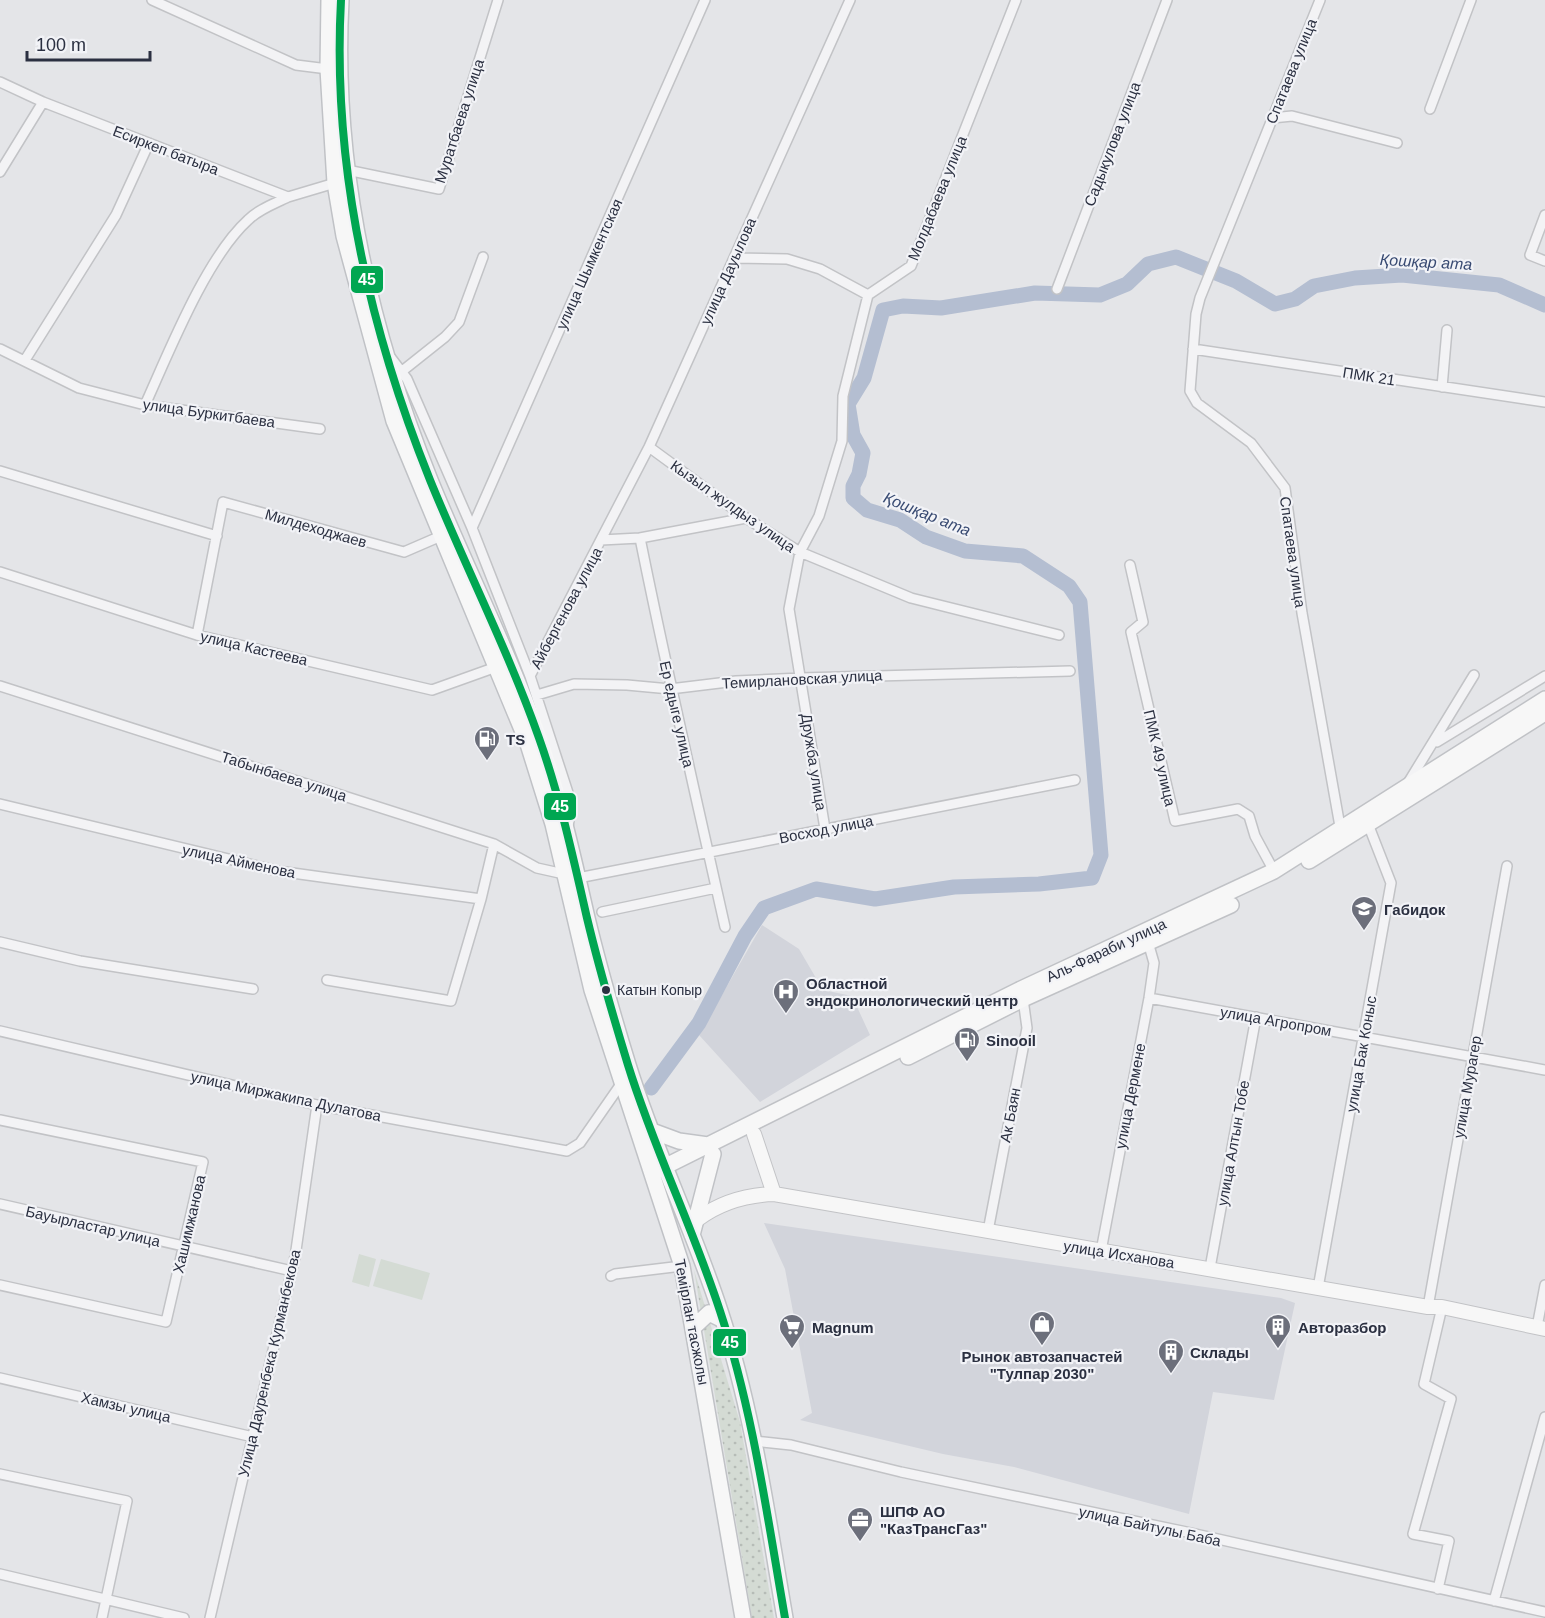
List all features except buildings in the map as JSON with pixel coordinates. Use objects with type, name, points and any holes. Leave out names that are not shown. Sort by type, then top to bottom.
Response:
[{"type":"main road","name":"Темірлан тасжолы","points":[[329,0],[328,69],[335,183],[344,236],[394,421],[441,536],[540,740],[567,832],[571,876],[592,990],[621,1084],[661,1174],[692,1235],[723,1320],[754,1441],[785,1618]]},
{"type":"main road","name":"Темірлан тасжолы","points":[[341,0],[340,74],[346,170],[355,225],[386,351],[406,417],[503,664],[632,1077],[652,1131],[694,1327],[743,1618]]},
{"type":"main road","name":"Аль-Фараби улица","points":[[710,1149],[754,1134],[1023,999],[1238,902],[1342,835],[1403,790],[1545,699]]},
{"type":"main road","name":"Аль-Фараби улица","points":[[661,1174],[1019,990],[1274,872],[1342,835],[1368,824],[1545,714]]},
{"type":"main road","points":[[652,1131],[710,1149],[698,1219],[692,1235]]},
{"type":"main road","points":[[754,1134],[774,1194]]},
{"type":"main road","name":"улица Исханова","points":[[698,1219],[717,1205],[758,1194],[774,1194],[1435,1307],[1541,1328]]},
{"type":"main road","points":[[694,1327],[709,1313],[723,1320]]},
{"type":"street","points":[[152,0],[296,65],[328,69]]},
{"type":"street","name":"Муратбаева улица","points":[[346,170],[439,189],[498,0]]},
{"type":"street","name":"улица Шымкентская","points":[[472,528],[705,0]]},
{"type":"street","name":"улица Дауылова","points":[[601,540],[649,447],[850,0]]},
{"type":"street","name":"Молдабаева улица","points":[[868,295],[911,266],[1016,0]]},
{"type":"street","name":"Садыкулова улица","points":[[1057,289],[1167,0]]},
{"type":"street","name":"Спатаева улица","points":[[1320,0],[1210,270],[1196,314],[1190,391],[1197,403],[1251,443],[1285,488],[1302,613],[1342,835]]},
{"type":"street","points":[[1430,109],[1471,0]]},
{"type":"street","name":"Есиркеп батыра","points":[[0,82],[43,102],[288,197]]},
{"type":"street","points":[[0,172],[43,102]]},
{"type":"street","points":[[1272,118],[1292,116],[1397,143]]},
{"type":"street","points":[[25,360],[116,215],[149,143]]},
{"type":"street","points":[[146,405],[174,340],[210,270],[235,233],[259,211],[288,197],[335,183]]},
{"type":"street","points":[[1545,215],[1530,255],[1545,261]]},
{"type":"street","points":[[401,372],[445,337],[459,322],[483,257]]},
{"type":"street","points":[[734,258],[787,259],[820,269],[868,295],[843,396],[842,441],[819,516],[800,552]]},
{"type":"street","points":[[1442,387],[1448,330]]},
{"type":"street","name":"улица Буркитбаева","points":[[0,349],[79,388],[146,405],[320,429]]},
{"type":"street","name":"ПМК 21","points":[[1193,349],[1545,402]]},
{"type":"street","points":[[386,351],[407,380],[472,528],[531,676],[572,805],[567,832]]},
{"type":"street","name":"Кызыл жулдыз улица","points":[[649,447],[746,518],[800,552],[911,598],[1059,635]]},
{"type":"street","points":[[0,471],[216,536]]},
{"type":"street","name":"Милдеходжаев","points":[[197,635],[223,502],[404,552],[441,536]]},
{"type":"street","points":[[601,540],[640,538],[746,518]]},
{"type":"street","name":"Ер едыге улица","points":[[640,538],[670,689],[710,853],[725,927]]},
{"type":"street","name":"Айбергенова улица","points":[[531,676],[601,540]]},
{"type":"street","name":"Дружба улица","points":[[800,552],[789,609],[825,829]]},
{"type":"street","name":"ПМК 49 улица","points":[[1130,565],[1143,622],[1131,632],[1175,821],[1238,809],[1249,816],[1255,836],[1274,872]]},
{"type":"street","name":"улица Кастеева","points":[[0,572],[197,635],[432,690],[503,664]]},
{"type":"street","name":"Темирлановская улица","points":[[537,695],[573,684],[670,689],[736,681],[801,678],[1070,671]]},
{"type":"street","points":[[1403,790],[1474,675]]},
{"type":"street","points":[[1434,743],[1545,676]]},
{"type":"street","name":"Табынбаева улица","points":[[0,686],[494,844],[537,868],[571,876]]},
{"type":"street","name":"Восход улица","points":[[571,876],[710,853],[1075,780]]},
{"type":"street","name":"улица Айменова","points":[[0,804],[278,871],[481,899]]},
{"type":"street","name":"улица Бак Коныс","points":[[1318,1288],[1391,883],[1368,824]]},
{"type":"street","points":[[327,980],[451,1001],[481,899],[494,844]]},
{"type":"street","name":"улица Мурагер","points":[[1438,1589],[1449,1541],[1413,1534],[1451,1399],[1424,1384],[1473,1059],[1507,866]]},
{"type":"street","points":[[602,912],[716,888]]},
{"type":"street","points":[[0,942],[80,961],[253,989]]},
{"type":"street","name":"улица Дермене","points":[[1101,1251],[1149,998],[1154,963],[1148,942]]},
{"type":"street","name":"улица Агропром","points":[[1149,998],[1473,1059],[1545,1070]]},
{"type":"street","name":"Ак Баян","points":[[988,1231],[1027,1028],[1023,999]]},
{"type":"street","name":"улица Алтын Тобе","points":[[1210,1268],[1256,1017]]},
{"type":"street","name":"улица Миржакипа Дулатова","points":[[0,1031],[317,1105],[567,1151],[573,1149],[621,1084]]},
{"type":"street","name":"Улица Дауренбека Курманбекова","points":[[210,1618],[292,1271],[317,1105]]},
{"type":"street","name":"Хашимжанова","points":[[0,1120],[203,1162],[166,1322],[0,1286]]},
{"type":"street","name":"Бауырластар улица","points":[[0,1204],[292,1271]]},
{"type":"street","points":[[611,1276],[682,1266]]},
{"type":"street","points":[[1541,1328],[1545,1285]]},
{"type":"street","name":"Хамзы улица","points":[[0,1378],[253,1437]]},
{"type":"street","points":[[1494,1601],[1545,1418]]},
{"type":"street","name":"улица Байтулы Баба","points":[[754,1441],[791,1445],[901,1472],[1182,1531],[1545,1612]]},
{"type":"street","points":[[0,1474],[126,1501],[102,1618]]},
{"type":"street","points":[[0,1574],[184,1618]]},
{"type":"shaded area","name":"Областной эндокринологический центр","points":[[762,925],[799,949],[823,990],[852,996],[870,1035],[760,1102],[699,1035]]},
{"type":"shaded area","name":"Рынок автозапчастей \"Тулпар 2030\"","points":[[764,1223],[1281,1298],[1295,1303],[1274,1400],[1213,1392],[1189,1514],[1014,1467],[943,1454],[800,1420],[812,1413],[785,1269]]},
{"type":"shaded area","points":[[359,1254],[376,1259],[369,1287],[352,1282]]},
{"type":"shaded area","points":[[381,1259],[430,1273],[422,1300],[373,1286]]},
{"type":"shaded area","points":[[694,1270],[740,1422],[774,1618],[752,1618]]},
{"type":"waterway","name":"Қошқар ата","points":[[651,1088],[699,1023],[745,936],[764,908],[816,889],[875,899],[954,887],[1039,884],[1092,878],[1101,855],[1080,602],[1069,586],[1023,556],[965,551],[926,537],[900,520],[867,510],[853,498],[853,486],[859,474],[863,453],[853,435],[848,404],[864,378],[883,310],[903,306],[941,308],[1035,293],[1100,295],[1127,284],[1148,264],[1176,257],[1236,281],[1275,304],[1295,299],[1314,286],[1355,278],[1402,275],[1499,285],[1545,305]]},
{"type":"transit line","name":"45","points":[[341,0],[340,61],[349,184],[359,244],[389,364],[430,480],[514,673],[547,760],[596,955],[628,1065],[698,1249],[732,1349],[750,1425],[785,1618]]},
{"type":"place","name":"TS","points":[[487,762]]},
{"type":"place","name":"Габидок","points":[[1364,932]]},
{"type":"place","name":"Катын Копыр","points":[[606,990]]},
{"type":"place","name":"Областной эндокринологический центр","points":[[786,1015]]},
{"type":"place","name":"Sinooil","points":[[967,1063]]},
{"type":"place","name":"Рынок автозапчастей \"Тулпар 2030\"","points":[[1042,1347]]},
{"type":"place","name":"Magnum","points":[[792,1350]]},
{"type":"place","name":"Авторазбор","points":[[1278,1350]]},
{"type":"place","name":"Склады","points":[[1171,1375]]},
{"type":"place","name":"ШПФ АО \"КазТрансГаз\"","points":[[860,1543]]}]
